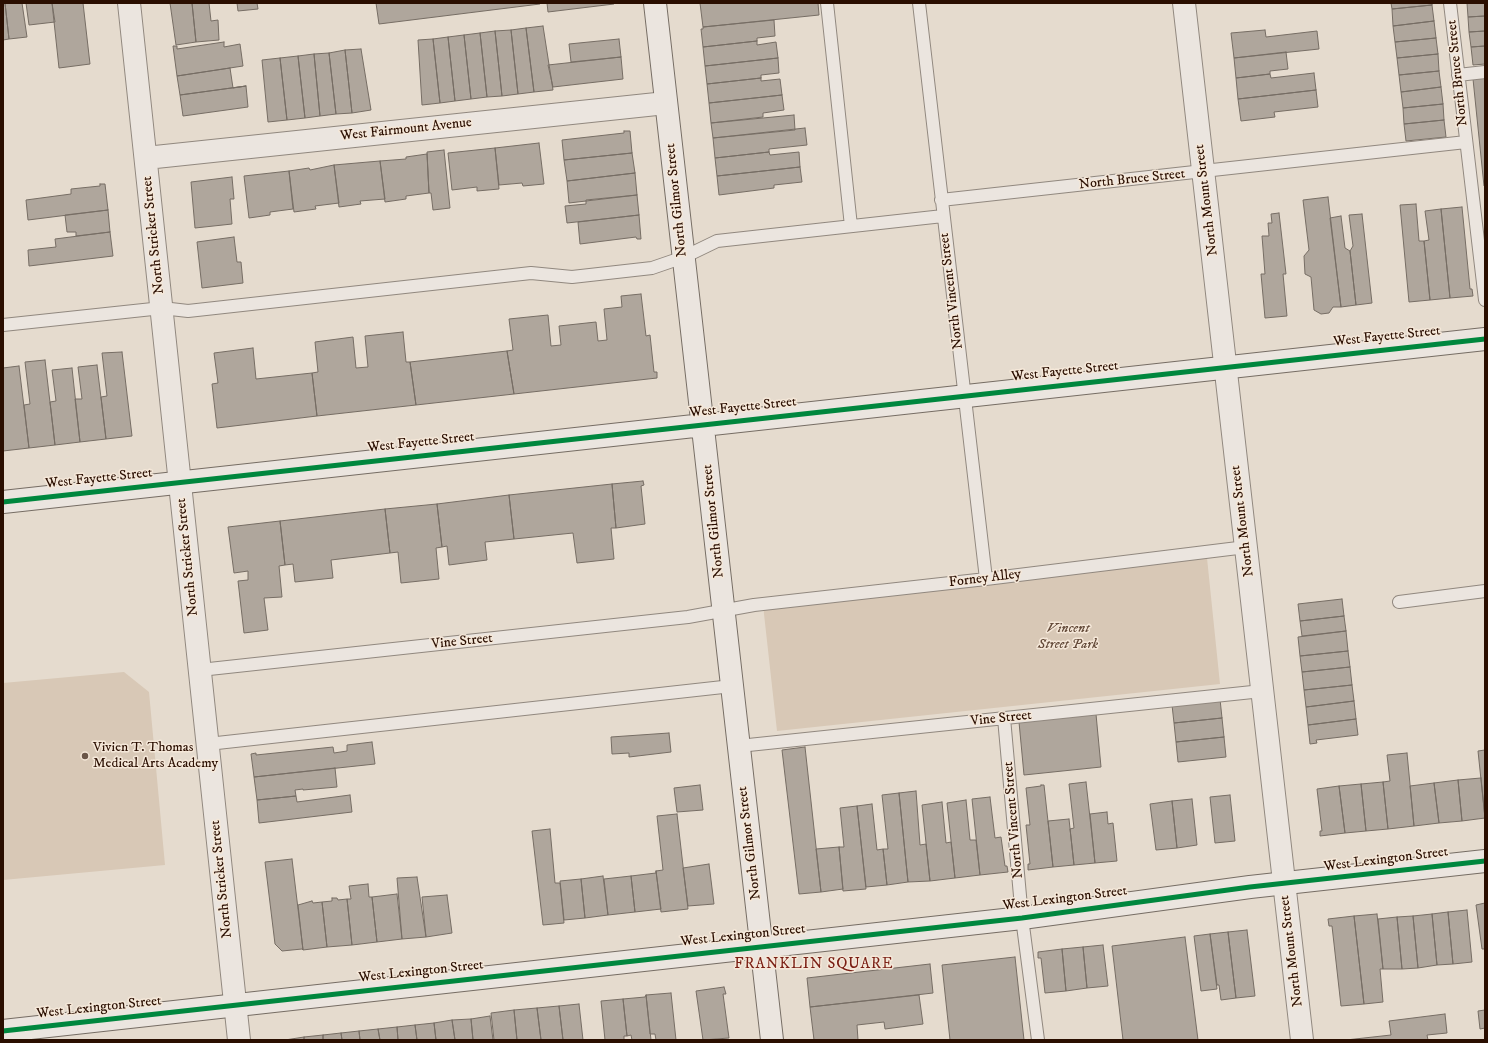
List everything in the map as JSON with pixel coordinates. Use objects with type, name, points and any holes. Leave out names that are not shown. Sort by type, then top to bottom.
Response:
[{"type":"street","name":"North Stricker Street","points":[[129,3],[239,1040]]},
{"type":"street","name":"North Gilmor Street","points":[[655,3],[772,1040]]},
{"type":"street","name":"North Mount Street","points":[[1184,3],[1302,1040]]},
{"type":"street","name":"West Fairmount Avenue","points":[[146,158],[666,102]]},
{"type":"street","name":"West Fayette Street","points":[[3,502],[1485,338]]},
{"type":"street","name":"West Lexington Street","points":[[3,1031],[1022,918],[1284,884],[1485,861]]},
{"type":"lane","points":[[827,3],[851,226]]},
{"type":"lane","name":"North Vincent Street","points":[[918,3],[986,579]]},
{"type":"lane","name":"North Bruce Street","points":[[1450,3],[1485,300]]},
{"type":"lane","points":[[1458,75],[1485,72]]},
{"type":"lane","name":"North Bruce Street","points":[[941,200],[1466,142]]},
{"type":"lane","points":[[3,325],[162,308],[188,311],[531,273],[572,277],[652,268],[684,257],[717,241],[943,216]]},
{"type":"lane","name":"Forney Alley","points":[[724,610],[754,605],[986,579],[1246,547]]},
{"type":"lane","points":[[1399,602],[1485,591]]},
{"type":"lane","name":"Vine Street","points":[[200,670],[688,617],[724,610]]},
{"type":"lane","points":[[208,744],[732,686]]},
{"type":"lane","name":"Vine Street","points":[[739,746],[1262,691]]},
{"type":"lane","name":"North Vincent Street","points":[[1004,718],[1022,918],[1038,1040]]},
{"type":"green space","name":"Vincent Street Park","points":[[1207,558],[1220,684],[777,731],[763,605]]},
{"type":"green space","points":[[124,672],[149,692],[165,865],[3,880],[3,683]]},
{"type":"building","points":[[3,3],[5,3],[9,39],[3,40]]},
{"type":"building","points":[[5,3],[22,3],[27,37],[9,39]]},
{"type":"building","points":[[26,3],[52,3],[55,22],[29,25]]},
{"type":"building","points":[[52,3],[83,3],[90,64],[59,68]]},
{"type":"building","points":[[170,3],[192,3],[196,42],[176,45]]},
{"type":"building","points":[[192,3],[209,3],[211,21],[218,20],[219,40],[196,42]]},
{"type":"building","points":[[237,3],[257,3],[258,9],[238,11]]},
{"type":"building","points":[[376,3],[540,3],[540,4],[379,24]]},
{"type":"building","points":[[547,3],[614,3],[614,4],[548,12]]},
{"type":"building","points":[[700,3],[818,3],[819,15],[703,27]]},
{"type":"building","points":[[1391,3],[1432,3],[1432,5],[1392,9]]},
{"type":"building","points":[[1467,3],[1485,3],[1485,16],[1468,17]]},
{"type":"building","points":[[1432,5],[1434,21],[1393,26],[1392,9]]},
{"type":"building","points":[[1485,16],[1485,31],[1469,32],[1468,17]]},
{"type":"building","points":[[774,20],[775,36],[757,38],[757,41],[703,47],[701,29],[703,29],[703,27]]},
{"type":"building","points":[[1434,21],[1436,38],[1395,42],[1393,26]]},
{"type":"building","points":[[543,26],[553,90],[534,92],[526,28]]},
{"type":"building","points":[[526,28],[534,92],[518,94],[511,30]]},
{"type":"building","points":[[511,30],[518,94],[502,96],[495,31]]},
{"type":"building","points":[[1265,30],[1266,37],[1317,31],[1319,49],[1234,58],[1231,33]]},
{"type":"building","points":[[495,31],[502,96],[487,97],[480,33]]},
{"type":"building","points":[[1485,31],[1485,46],[1471,47],[1469,32]]},
{"type":"building","points":[[480,33],[487,97],[471,99],[464,35]]},
{"type":"building","points":[[464,35],[471,99],[455,101],[448,37]]},
{"type":"building","points":[[448,37],[455,101],[440,103],[433,39]]},
{"type":"building","points":[[1436,38],[1438,54],[1397,58],[1395,42]]},
{"type":"building","points":[[433,39],[440,103],[422,105],[418,40]]},
{"type":"building","points":[[619,39],[621,57],[571,62],[569,44]]},
{"type":"building","points":[[757,41],[757,45],[776,42],[778,58],[705,66],[703,47]]},
{"type":"building","points":[[224,42],[224,47],[240,44],[243,66],[177,76],[173,46],[177,46],[177,49]]},
{"type":"building","points":[[1485,46],[1485,64],[1473,65],[1471,47]]},
{"type":"building","points":[[361,49],[371,110],[352,113],[345,50]]},
{"type":"building","points":[[345,50],[352,113],[336,114],[329,53]]},
{"type":"building","points":[[1286,52],[1288,69],[1270,71],[1270,74],[1236,78],[1234,58]]},
{"type":"building","points":[[329,53],[336,114],[320,116],[314,54]]},
{"type":"building","points":[[314,54],[320,116],[305,118],[298,56]]},
{"type":"building","points":[[1438,54],[1439,71],[1399,75],[1397,58]]},
{"type":"building","points":[[298,56],[305,118],[287,120],[280,58]]},
{"type":"building","points":[[621,57],[623,79],[553,87],[548,65]]},
{"type":"building","points":[[280,58],[287,120],[268,122],[262,60]]},
{"type":"building","points":[[778,58],[779,73],[761,75],[761,78],[707,84],[705,66]]},
{"type":"building","points":[[230,68],[233,88],[180,95],[177,76]]},
{"type":"building","points":[[1439,71],[1441,87],[1401,92],[1399,75]]},
{"type":"building","points":[[1314,73],[1316,90],[1238,99],[1236,78],[1270,74],[1271,78]]},
{"type":"building","points":[[1485,77],[1485,186],[1484,186],[1473,79]]},
{"type":"building","points":[[761,78],[761,81],[780,79],[782,95],[709,103],[707,84]]},
{"type":"building","points":[[246,86],[248,107],[183,116],[180,95]]},
{"type":"building","points":[[1441,87],[1443,104],[1403,108],[1401,92]]},
{"type":"building","points":[[1316,90],[1318,107],[1274,112],[1275,117],[1241,121],[1238,99]]},
{"type":"building","points":[[782,95],[784,110],[763,113],[763,117],[711,123],[709,103]]},
{"type":"building","points":[[1443,104],[1444,120],[1404,124],[1403,108]]},
{"type":"building","points":[[794,115],[795,130],[713,138],[711,123]]},
{"type":"building","points":[[1444,120],[1446,137],[1406,141],[1404,124]]},
{"type":"building","points":[[805,128],[807,145],[769,149],[769,152],[715,158],[713,138]]},
{"type":"building","points":[[624,131],[630,131],[632,153],[564,160],[562,140],[624,133]]},
{"type":"building","points":[[539,143],[544,184],[523,186],[522,183],[499,185],[495,148]]},
{"type":"building","points":[[495,148],[499,189],[477,191],[477,187],[452,190],[448,153]]},
{"type":"building","points":[[444,150],[450,208],[433,210],[431,193],[429,193],[427,152]]},
{"type":"building","points":[[769,152],[770,155],[799,152],[800,167],[717,176],[715,158]]},
{"type":"building","points":[[632,153],[635,173],[567,181],[564,160]]},
{"type":"building","points":[[427,154],[429,193],[406,196],[406,199],[385,202],[380,161],[406,159],[406,157]]},
{"type":"building","points":[[380,161],[385,199],[360,201],[361,204],[339,207],[334,165]]},
{"type":"building","points":[[334,165],[339,203],[315,206],[316,209],[294,212],[289,171],[309,168],[310,170]]},
{"type":"building","points":[[800,167],[802,182],[774,185],[774,188],[719,195],[717,176]]},
{"type":"building","points":[[289,171],[293,209],[270,212],[270,215],[249,218],[244,176]]},
{"type":"building","points":[[635,173],[637,195],[569,203],[567,181]]},
{"type":"building","points":[[232,177],[234,199],[230,199],[232,224],[195,228],[191,182]]},
{"type":"building","points":[[100,184],[105,184],[108,210],[28,220],[26,200],[71,194],[71,189],[100,186]]},
{"type":"building","points":[[637,195],[639,215],[567,223],[565,206],[586,204],[586,200]]},
{"type":"building","points":[[1328,197],[1341,307],[1333,307],[1329,313],[1321,314],[1314,310],[1311,277],[1305,274],[1304,256],[1309,250],[1303,200]]},
{"type":"building","points":[[1416,204],[1419,241],[1424,241],[1430,300],[1409,302],[1400,205]]},
{"type":"building","points":[[1462,207],[1470,289],[1472,289],[1473,296],[1450,298],[1441,209]]},
{"type":"building","points":[[1441,209],[1450,298],[1430,300],[1424,241],[1429,240],[1425,211]]},
{"type":"building","points":[[108,210],[110,232],[76,236],[76,232],[67,232],[65,215]]},
{"type":"building","points":[[1279,213],[1286,274],[1283,274],[1287,316],[1265,318],[1261,274],[1265,274],[1262,236],[1269,236],[1268,223],[1272,223],[1271,214]]},
{"type":"building","points":[[1362,214],[1372,303],[1356,305],[1350,251],[1353,246],[1349,215]]},
{"type":"building","points":[[639,215],[641,239],[637,239],[636,237],[580,244],[578,222]]},
{"type":"building","points":[[1341,216],[1345,248],[1350,251],[1356,305],[1341,307],[1330,218]]},
{"type":"building","points":[[110,232],[113,256],[29,266],[28,250],[56,247],[55,239]]},
{"type":"building","points":[[234,237],[237,262],[241,262],[243,283],[202,288],[197,242]]},
{"type":"building","points":[[641,294],[646,336],[650,335],[654,372],[657,372],[657,378],[514,394],[507,351],[513,350],[509,319],[548,315],[551,346],[561,345],[559,326],[596,322],[598,341],[607,340],[604,309],[622,307],[621,296]]},
{"type":"building","points":[[403,332],[406,362],[410,362],[416,405],[317,416],[312,373],[318,372],[315,342],[353,337],[356,368],[368,367],[365,336]]},
{"type":"building","points":[[253,348],[256,379],[312,373],[317,416],[217,428],[212,384],[218,383],[214,353]]},
{"type":"building","points":[[507,351],[514,394],[416,405],[410,362]]},
{"type":"building","points":[[122,352],[132,436],[106,439],[101,397],[107,396],[102,353]]},
{"type":"building","points":[[45,360],[55,445],[29,448],[24,405],[30,404],[25,362]]},
{"type":"building","points":[[97,365],[106,439],[80,442],[75,399],[82,399],[78,367]]},
{"type":"building","points":[[19,366],[29,448],[3,451],[3,368]]},
{"type":"building","points":[[72,368],[80,442],[55,445],[50,402],[56,401],[52,370]]},
{"type":"building","points":[[643,481],[644,485],[641,486],[645,524],[616,528],[612,484]]},
{"type":"building","points":[[612,484],[616,528],[611,528],[614,559],[577,563],[573,533],[514,539],[509,495]]},
{"type":"building","points":[[509,495],[514,539],[485,542],[487,560],[449,565],[447,546],[442,547],[437,504]]},
{"type":"building","points":[[437,504],[442,547],[436,548],[439,579],[401,583],[398,552],[390,553],[385,509]]},
{"type":"building","points":[[385,509],[390,553],[331,560],[333,578],[295,582],[293,564],[285,565],[280,521]]},
{"type":"building","points":[[280,521],[285,565],[279,566],[282,597],[264,598],[268,630],[244,633],[238,581],[248,580],[248,571],[234,573],[228,527]]},
{"type":"building","points":[[1342,599],[1344,616],[1300,621],[1298,604]]},
{"type":"building","points":[[1344,616],[1346,631],[1302,636],[1300,621]]},
{"type":"building","points":[[1346,631],[1348,651],[1300,656],[1298,637]]},
{"type":"building","points":[[1348,651],[1350,667],[1302,672],[1300,656]]},
{"type":"building","points":[[1350,667],[1352,685],[1304,690],[1302,672]]},
{"type":"building","points":[[1352,685],[1354,701],[1306,707],[1304,690]]},
{"type":"building","points":[[1220,699],[1222,718],[1174,723],[1172,705]]},
{"type":"building","points":[[1354,701],[1356,719],[1308,725],[1306,707]]},
{"type":"building","points":[[1096,714],[1101,767],[1024,775],[1019,722]]},
{"type":"building","points":[[1222,718],[1224,737],[1176,742],[1174,723]]},
{"type":"building","points":[[1356,719],[1358,735],[1316,740],[1317,743],[1310,744],[1308,725]]},
{"type":"building","points":[[669,733],[671,752],[629,757],[629,753],[612,754],[611,737]]},
{"type":"building","points":[[1224,737],[1226,757],[1178,762],[1176,742]]},
{"type":"building","points":[[372,742],[375,764],[254,777],[251,754],[256,753],[256,755],[333,747],[334,753],[347,751],[347,745]]},
{"type":"building","points":[[805,747],[821,892],[799,894],[782,750]]},
{"type":"building","points":[[1485,750],[1485,818],[1478,751]]},
{"type":"building","points":[[1407,753],[1414,826],[1388,829],[1383,782],[1390,781],[1387,755]]},
{"type":"building","points":[[335,768],[337,787],[295,790],[296,796],[257,800],[254,777]]},
{"type":"building","points":[[1481,778],[1485,818],[1462,821],[1458,780]]},
{"type":"building","points":[[1458,780],[1462,821],[1439,823],[1434,783]]},
{"type":"building","points":[[1086,782],[1095,863],[1074,865],[1070,829],[1074,828],[1069,784]]},
{"type":"building","points":[[1383,782],[1388,829],[1366,831],[1361,784]]},
{"type":"building","points":[[1434,783],[1439,823],[1414,826],[1410,786]]},
{"type":"building","points":[[1361,784],[1366,831],[1345,833],[1339,786]]},
{"type":"building","points":[[700,785],[703,810],[677,812],[674,788]]},
{"type":"building","points":[[1044,785],[1053,867],[1028,870],[1028,864],[1030,864],[1026,825],[1030,825],[1026,788]]},
{"type":"building","points":[[1339,786],[1345,833],[1320,836],[1320,831],[1322,831],[1317,789]]},
{"type":"building","points":[[916,791],[920,845],[926,844],[930,881],[908,882],[899,793]]},
{"type":"building","points":[[899,793],[908,882],[887,885],[883,849],[888,849],[882,795]]},
{"type":"building","points":[[350,795],[352,812],[259,823],[257,800],[296,796],[297,802]]},
{"type":"building","points":[[1230,795],[1235,841],[1215,843],[1210,797]]},
{"type":"building","points":[[990,797],[995,838],[1001,837],[1005,866],[1007,866],[1008,872],[980,875],[972,799]]},
{"type":"building","points":[[1192,799],[1197,845],[1177,848],[1172,801]]},
{"type":"building","points":[[966,800],[970,840],[976,840],[980,875],[955,878],[947,803]]},
{"type":"building","points":[[1172,801],[1177,848],[1156,850],[1150,804]]},
{"type":"building","points":[[942,802],[946,843],[951,842],[955,878],[930,881],[922,805]]},
{"type":"building","points":[[872,804],[877,850],[883,849],[887,885],[866,887],[857,806]]},
{"type":"building","points":[[857,806],[866,889],[843,891],[839,847],[844,847],[840,808]]},
{"type":"building","points":[[1107,812],[1108,824],[1113,823],[1117,861],[1095,863],[1090,814]]},
{"type":"building","points":[[677,814],[688,909],[661,912],[656,871],[663,870],[657,816]]},
{"type":"building","points":[[1069,819],[1074,865],[1053,867],[1048,821]]},
{"type":"building","points":[[550,829],[555,883],[560,883],[564,923],[543,925],[532,831]]},
{"type":"building","points":[[839,847],[843,889],[821,892],[816,849]]},
{"type":"building","points":[[292,859],[303,950],[282,951],[275,944],[265,862]]},
{"type":"building","points":[[709,864],[714,904],[688,906],[683,868]]},
{"type":"building","points":[[656,871],[661,909],[635,912],[631,876],[656,873]]},
{"type":"building","points":[[603,876],[608,915],[585,918],[581,879]]},
{"type":"building","points":[[631,876],[635,912],[608,915],[604,879]]},
{"type":"building","points":[[417,877],[426,937],[402,939],[397,878]]},
{"type":"building","points":[[581,879],[585,918],[564,920],[560,881]]},
{"type":"building","points":[[368,884],[369,897],[372,897],[377,942],[352,945],[347,899],[351,899],[349,886]]},
{"type":"building","points":[[397,894],[402,939],[377,942],[372,897]]},
{"type":"building","points":[[447,895],[452,933],[426,937],[422,897]]},
{"type":"building","points":[[332,898],[337,898],[338,900],[347,899],[352,945],[327,947],[322,902],[332,901]]},
{"type":"building","points":[[312,901],[313,903],[322,902],[327,947],[303,950],[298,905]]},
{"type":"building","points":[[1485,903],[1485,949],[1482,949],[1476,905]]},
{"type":"building","points":[[1467,910],[1472,962],[1453,964],[1448,912]]},
{"type":"building","points":[[1448,912],[1453,964],[1437,965],[1432,914]]},
{"type":"building","points":[[1377,914],[1383,969],[1380,969],[1383,1002],[1364,1004],[1354,916]]},
{"type":"building","points":[[1432,914],[1437,965],[1418,968],[1413,916]]},
{"type":"building","points":[[1354,916],[1364,1004],[1341,1006],[1332,926],[1329,926],[1328,919]]},
{"type":"building","points":[[1413,916],[1418,968],[1402,969],[1397,917]]},
{"type":"building","points":[[1397,917],[1402,969],[1383,969],[1378,919]]},
{"type":"building","points":[[1247,930],[1255,996],[1236,998],[1228,932]]},
{"type":"building","points":[[1228,932],[1236,998],[1221,1000],[1219,985],[1217,985],[1210,934]]},
{"type":"building","points":[[1210,934],[1217,989],[1201,991],[1194,936]]},
{"type":"building","points":[[1185,937],[1198,1040],[1123,1040],[1112,946]]},
{"type":"building","points":[[1103,945],[1108,986],[1087,988],[1083,947]]},
{"type":"building","points":[[1083,947],[1087,988],[1066,991],[1062,949]]},
{"type":"building","points":[[1062,949],[1066,991],[1045,993],[1041,958],[1038,958],[1038,952]]},
{"type":"building","points":[[1015,957],[1024,1040],[950,1040],[942,965]]},
{"type":"building","points":[[930,964],[933,993],[810,1007],[807,978]]},
{"type":"building","points":[[724,987],[726,994],[723,994],[729,1038],[703,1040],[696,991]]},
{"type":"building","points":[[671,993],[676,1040],[656,1040],[655,1034],[650,1034],[646,995]]},
{"type":"building","points":[[646,995],[651,1040],[632,1040],[631,1035],[627,1036],[623,999],[645,997]]},
{"type":"building","points":[[919,995],[923,1024],[885,1029],[884,1022],[857,1025],[858,1040],[814,1040],[810,1007]]},
{"type":"building","points":[[623,999],[627,1036],[624,1036],[624,1040],[605,1040],[601,1001]]},
{"type":"building","points":[[579,1004],[583,1040],[563,1040],[559,1006]]},
{"type":"building","points":[[559,1006],[563,1040],[541,1040],[537,1008]]},
{"type":"building","points":[[537,1008],[541,1040],[517,1040],[514,1010]]},
{"type":"building","points":[[514,1010],[517,1040],[494,1040],[491,1013]]},
{"type":"building","points":[[1485,1010],[1485,1028],[1480,1029],[1478,1011]]},
{"type":"building","points":[[1445,1014],[1447,1033],[1427,1035],[1428,1040],[1346,1040],[1391,1035],[1389,1021]]},
{"type":"building","points":[[490,1016],[493,1040],[473,1040],[471,1019]]},
{"type":"building","points":[[471,1019],[473,1040],[455,1040],[452,1020]]},
{"type":"building","points":[[452,1020],[455,1040],[436,1040],[434,1023]]},
{"type":"building","points":[[434,1023],[436,1040],[417,1040],[415,1025]]},
{"type":"building","points":[[415,1025],[417,1040],[398,1040],[397,1027]]},
{"type":"building","points":[[397,1027],[398,1040],[380,1040],[378,1029]]},
{"type":"building","points":[[378,1029],[380,1040],[360,1040],[359,1031]]},
{"type":"building","points":[[359,1031],[360,1040],[342,1040],[341,1033]]},
{"type":"building","points":[[341,1033],[342,1040],[323,1040],[323,1035]]},
{"type":"building","points":[[323,1035],[323,1040],[304,1040],[304,1037]]},
{"type":"building","points":[[304,1037],[304,1040],[285,1040]]},
{"type":"cycle path","points":[[3,502],[1485,339]]},
{"type":"cycle path","points":[[3,1031],[1022,918],[1250,887],[1485,861]]},
{"type":"place","name":"Vivien T. Thomas Medical Arts Academy","points":[[85,756]]},
{"type":"district","name":"FRANKLIN SQUARE","points":[[814,965]]}]
